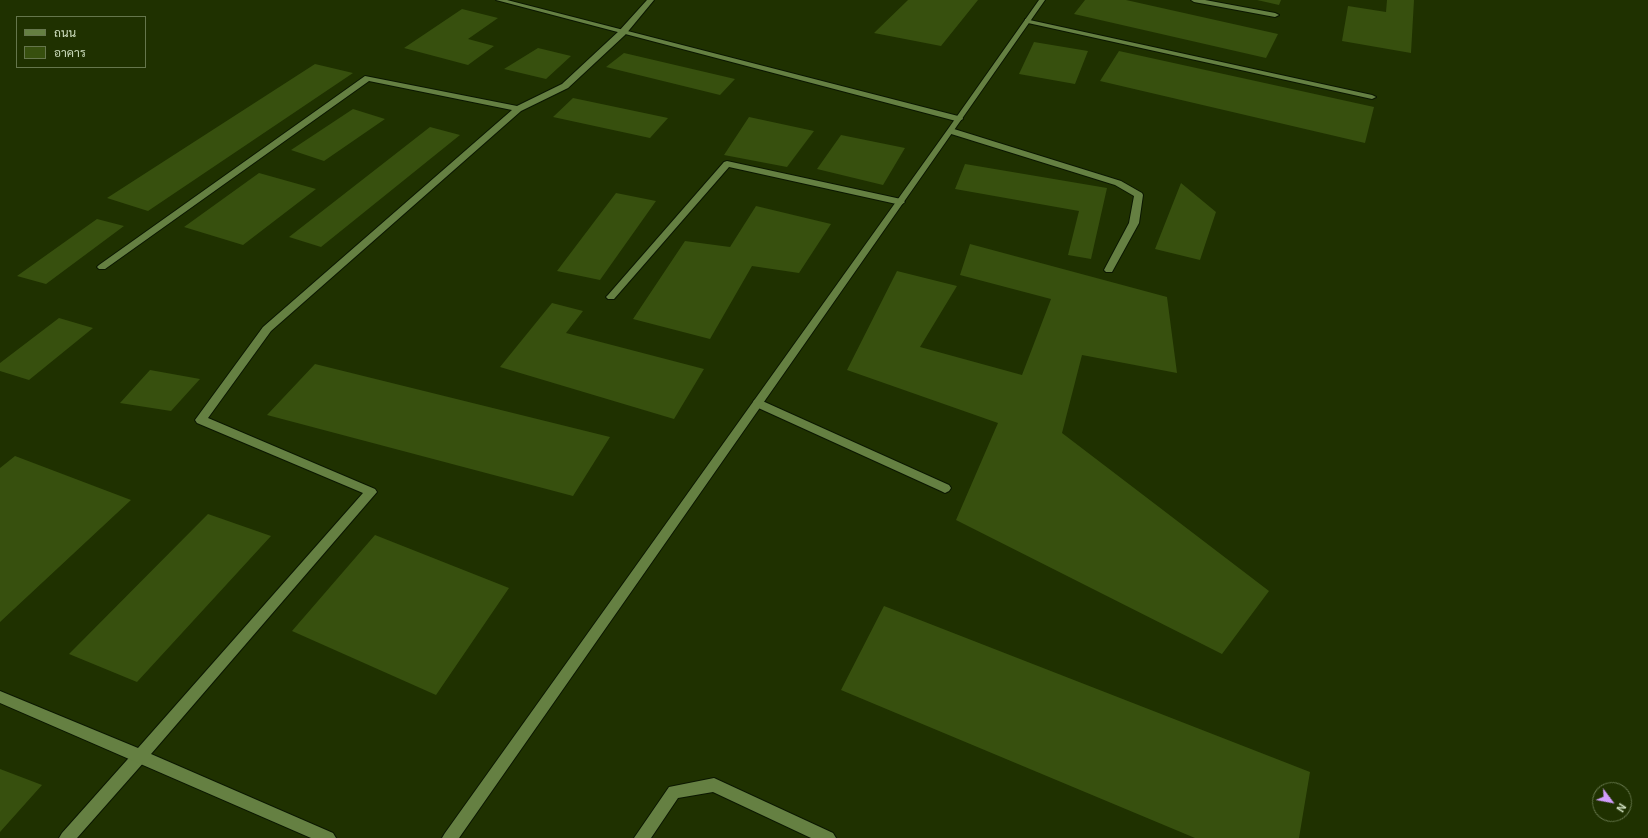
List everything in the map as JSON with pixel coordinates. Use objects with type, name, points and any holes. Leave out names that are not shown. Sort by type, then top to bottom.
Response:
[{"type":"street","points":[[499,0],[959,120]]},
{"type":"street","points":[[67,838],[371,492],[201,420],[267,329],[518,109],[564,86],[622,33],[651,0]]},
{"type":"street","points":[[450,838],[900,202],[952,131],[1042,0]]},
{"type":"street","points":[[1194,0],[1275,15]]},
{"type":"street","points":[[1028,21],[1372,97]]},
{"type":"street","points":[[102,267],[368,78],[518,109]]},
{"type":"street","points":[[952,131],[1118,183],[1139,196],[1134,223],[1110,270]]},
{"type":"street","points":[[611,297],[727,164],[900,202]]},
{"type":"street","points":[[758,403],[945,488]]},
{"type":"street","points":[[0,697],[328,838]]},
{"type":"street","points":[[642,838],[674,792],[714,785],[828,838]]},
{"type":"building","points":[[908,0],[978,0],[941,46],[874,33]]},
{"type":"building","points":[[1085,0],[1126,0],[1278,34],[1266,58],[1074,14]]},
{"type":"building","points":[[1257,0],[1281,0],[1279,5]]},
{"type":"building","points":[[1387,0],[1414,0],[1411,53],[1342,41],[1348,6],[1386,12]]},
{"type":"building","points":[[462,9],[498,18],[468,39],[494,46],[468,65],[404,48]]},
{"type":"building","points":[[1034,42],[1088,51],[1075,84],[1019,74]]},
{"type":"building","points":[[538,48],[571,56],[546,79],[504,69]]},
{"type":"building","points":[[1119,51],[1374,107],[1365,143],[1100,81]]},
{"type":"building","points":[[624,53],[735,79],[720,95],[606,67]]},
{"type":"building","points":[[315,64],[353,73],[148,211],[107,198]]},
{"type":"building","points":[[573,98],[668,118],[650,138],[553,117]]},
{"type":"building","points":[[353,109],[385,119],[324,161],[291,150]]},
{"type":"building","points":[[749,117],[814,131],[787,167],[724,155]]},
{"type":"building","points":[[430,127],[460,135],[321,247],[289,237]]},
{"type":"building","points":[[841,135],[905,148],[883,185],[817,169]]},
{"type":"building","points":[[965,164],[1107,188],[1091,259],[1068,255],[1079,211],[955,189]]},
{"type":"building","points":[[259,173],[316,189],[243,245],[184,227]]},
{"type":"building","points":[[1181,183],[1216,212],[1200,260],[1155,249]]},
{"type":"building","points":[[616,193],[656,201],[600,280],[557,271]]},
{"type":"building","points":[[756,206],[831,224],[799,273],[752,266],[710,339],[633,319],[685,241],[730,247]]},
{"type":"building","points":[[97,219],[124,226],[46,284],[17,276]]},
{"type":"building","points":[[970,244],[1167,297],[1177,373],[1082,355],[1062,433],[1269,591],[1222,654],[956,520],[998,423],[847,370],[897,271],[957,286],[920,347],[1022,375],[1051,299],[960,275]]},
{"type":"building","points":[[552,303],[583,311],[566,333],[704,369],[674,419],[500,367]]},
{"type":"building","points":[[59,318],[93,328],[29,380],[0,371],[0,363]]},
{"type":"building","points":[[315,364],[610,437],[573,496],[267,415]]},
{"type":"building","points":[[150,370],[200,379],[171,411],[120,403]]},
{"type":"building","points":[[15,456],[131,500],[0,622],[0,468]]},
{"type":"building","points":[[208,514],[271,536],[137,682],[69,654]]},
{"type":"building","points":[[375,535],[509,588],[436,695],[292,631]]},
{"type":"building","points":[[884,606],[1310,772],[1299,838],[1195,838],[841,690]]},
{"type":"building","points":[[0,769],[42,785],[0,832]]}]
